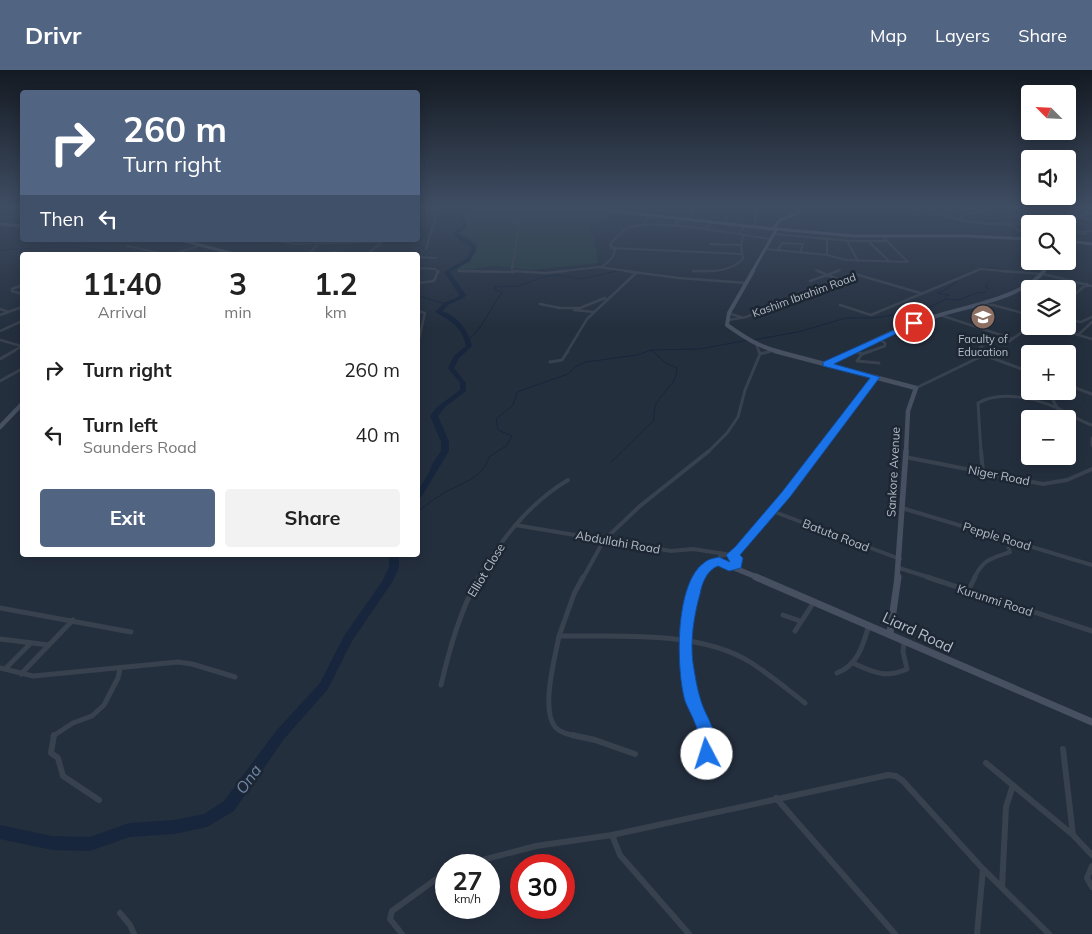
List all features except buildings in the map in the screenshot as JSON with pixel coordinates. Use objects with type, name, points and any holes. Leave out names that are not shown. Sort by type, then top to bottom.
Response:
[{"type":"street","points":[[132,247],[149,252]]},
{"type":"street","points":[[179,252],[195,247]]},
{"type":"street","points":[[206,247],[225,252]]},
{"type":"street","points":[[514,272],[512,270],[517,247]]},
{"type":"street","points":[[693,271],[716,271],[740,263],[743,259],[741,247]]},
{"type":"street","points":[[800,253],[802,247]]},
{"type":"street","points":[[827,247],[827,255]]},
{"type":"street","points":[[850,247],[858,261]]},
{"type":"street","points":[[875,247],[890,262]]},
{"type":"street","points":[[893,247],[908,262],[858,261],[827,255],[766,249],[726,321],[731,327],[757,346],[916,388],[985,354],[988,352],[980,347],[994,338],[1012,340]]},
{"type":"street","points":[[602,267],[612,258],[615,250],[612,248],[742,254]]},
{"type":"street","points":[[420,257],[436,258]]},
{"type":"street","points":[[459,271],[532,274],[602,267],[679,278],[747,283]]},
{"type":"street","points":[[420,268],[439,271],[434,282],[420,283]]},
{"type":"street","points":[[840,304],[869,315],[975,270],[990,269],[1043,274],[1092,286]]},
{"type":"street","points":[[816,270],[840,280]]},
{"type":"street","points":[[810,281],[840,270]]},
{"type":"street","points":[[977,305],[1009,294],[1043,274],[1046,270]]},
{"type":"street","points":[[550,362],[562,360],[587,319],[637,272]]},
{"type":"street","name":"Kashim Ibrahim Road","points":[[729,320],[746,317],[855,274],[920,293]]},
{"type":"street","points":[[1076,293],[1087,284]]},
{"type":"street","points":[[20,287],[12,290],[20,293]]},
{"type":"street","points":[[558,308],[580,308],[610,296]]},
{"type":"street","points":[[540,304],[594,312]]},
{"type":"street","points":[[826,364],[938,314],[968,306],[993,305],[1021,313]]},
{"type":"street","points":[[0,315],[20,308]]},
{"type":"street","points":[[0,309],[9,312]]},
{"type":"street","points":[[420,311],[425,313],[420,334]]},
{"type":"street","points":[[731,312],[729,320],[731,327]]},
{"type":"street","name":"Kashim Ibrahim Road","points":[[731,312],[736,317],[746,317]]},
{"type":"street","points":[[938,314],[1012,340]]},
{"type":"street","points":[[1076,321],[1092,317]]},
{"type":"street","points":[[0,331],[20,322]]},
{"type":"street","points":[[1078,335],[1092,322]]},
{"type":"street","points":[[1005,344],[1021,333]]},
{"type":"street","points":[[1078,335],[1092,339]]},
{"type":"street","points":[[0,340],[20,345]]},
{"type":"street","points":[[879,363],[857,361],[862,354],[885,346],[885,343],[880,340]]},
{"type":"street","points":[[757,346],[759,353]]},
{"type":"street","points":[[0,359],[20,347]]},
{"type":"street","points":[[635,754],[592,739],[570,735],[555,728],[550,717],[549,700],[559,636],[574,594],[604,540],[640,506],[705,455],[727,433],[738,417],[745,390],[759,353],[765,348]]},
{"type":"street","points":[[759,353],[773,350]]},
{"type":"street","points":[[854,351],[862,354]]},
{"type":"street","points":[[961,353],[985,354],[1021,368]]},
{"type":"street","points":[[0,381],[20,370]]},
{"type":"street","points":[[713,552],[723,565],[732,566],[738,563],[737,558],[732,555],[739,550],[772,511],[876,377]]},
{"type":"street","name":"Sankore Avenue","points":[[890,634],[900,559],[908,411],[916,388]]},
{"type":"street","points":[[1076,388],[1092,394]]},
{"type":"street","points":[[983,472],[978,408],[978,403],[981,400],[1000,397],[1016,398],[1058,409],[1082,422],[1092,425]]},
{"type":"street","points":[[1053,400],[1058,409]]},
{"type":"street","points":[[0,427],[20,410]]},
{"type":"street","points":[[1092,438],[1092,445]]},
{"type":"street","name":"Niger Road","points":[[905,457],[1043,484],[1067,480],[1092,469]]},
{"type":"street","name":"Elliot Close","points":[[441,685],[454,632],[468,599],[488,563],[515,525],[541,499],[568,480]]},
{"type":"street","name":"Pepple Road","points":[[902,508],[1092,565]]},
{"type":"street","name":"Batuta Road","points":[[772,511],[900,559]]},
{"type":"street","name":"Abdullahi Road","points":[[515,525],[671,551],[693,549],[732,555]]},
{"type":"street","points":[[968,592],[981,564],[989,559],[1010,552],[1006,539]]},
{"type":"street","points":[[705,763],[708,740],[704,725],[693,701],[686,660],[685,640],[688,611],[696,582],[709,565],[725,554]]},
{"type":"street","name":"Liard Road","points":[[732,566],[1092,722]]},
{"type":"street","name":"Kurunmi Road","points":[[899,568],[1092,631]]},
{"type":"street","points":[[795,630],[814,602]]},
{"type":"street","points":[[0,608],[74,620],[131,632]]},
{"type":"street","points":[[783,615],[800,621]]},
{"type":"street","points":[[21,674],[74,620]]},
{"type":"street","points":[[837,673],[849,669],[858,656],[869,625]]},
{"type":"street","points":[[559,636],[685,640],[734,652],[805,703]]},
{"type":"street","points":[[0,639],[49,645]]},
{"type":"street","points":[[853,663],[887,677],[899,674],[907,669],[903,652],[904,640]]},
{"type":"street","points":[[2,668],[31,643]]},
{"type":"street","points":[[2,668],[33,676],[178,662],[192,664],[235,677]]},
{"type":"street","points":[[99,800],[63,776],[58,758],[51,753],[54,744],[53,736],[73,723],[92,716],[104,706],[118,678],[120,669]]},
{"type":"street","points":[[1063,749],[1073,835]]},
{"type":"street","points":[[986,763],[1073,835],[1092,855]]},
{"type":"street","points":[[500,854],[562,840],[612,835],[877,777],[896,776],[983,869],[1050,934]]},
{"type":"street","points":[[1002,888],[1006,807],[1013,785]]},
{"type":"street","points":[[776,798],[895,934]]},
{"type":"street","points":[[612,835],[620,855],[688,934]]},
{"type":"street","points":[[1092,866],[1088,878],[1092,887]]},
{"type":"street","points":[[977,934],[983,869]]},
{"type":"street","points":[[402,934],[390,919],[392,911],[435,879]]},
{"type":"street","points":[[120,913],[130,925],[134,934]]},
{"type":"green space","points":[[476,247],[596,247],[598,263],[530,270],[493,266],[459,271],[457,269],[476,253]]},
{"type":"waterway","name":"Ona","points":[[420,493],[445,451],[445,442],[434,416],[436,412],[463,391],[463,383],[451,368],[456,357],[469,346],[465,334],[458,324],[438,312],[446,304],[462,297],[463,295],[447,272],[468,260],[473,247]]},
{"type":"waterway","points":[[0,250],[80,248],[115,252]]},
{"type":"waterway","points":[[468,340],[482,324],[502,293],[495,289],[495,287],[519,286],[543,277],[559,275],[581,279],[617,271]]},
{"type":"waterway","points":[[945,298],[949,295],[937,293],[957,282],[955,281]]},
{"type":"waterway","points":[[753,340],[798,332],[846,318],[872,318],[894,315],[914,308],[928,308],[946,299],[959,300],[976,293],[986,292],[988,288],[985,286],[989,283]]},
{"type":"waterway","points":[[420,297],[446,304]]},
{"type":"waterway","points":[[651,350],[700,349],[749,340]]},
{"type":"waterway","points":[[420,510],[441,495],[477,475],[489,457],[506,446],[512,436],[498,430],[496,419],[513,405],[517,392],[568,374],[576,366],[586,362],[637,355],[651,350]]},
{"type":"waterway","points":[[610,463],[654,420],[656,404],[675,379],[677,368],[666,363],[651,350]]},
{"type":"waterway","name":"Ona","points":[[0,832],[52,843],[90,844],[129,830],[174,827],[207,820],[229,806],[280,735],[324,686],[348,639],[388,581],[394,567],[394,557]]},
{"type":"place","name":"Faculty of Education","points":[[983,317]]},
{"type":"route","points":[[707,754],[708,740],[704,725],[693,701],[686,660],[685,640],[688,611],[696,582],[709,565],[719,561],[729,567],[738,563],[737,558],[732,555],[739,550],[786,495],[876,377],[826,364],[914,323]]}]
